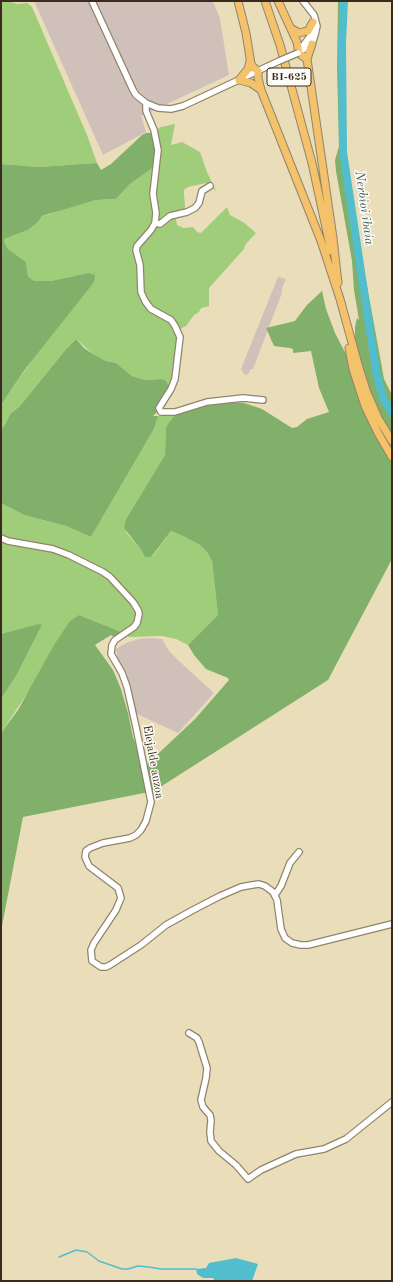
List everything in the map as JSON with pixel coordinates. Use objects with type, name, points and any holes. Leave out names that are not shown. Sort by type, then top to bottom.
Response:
[{"type":"main road","points":[[238,1],[246,33],[250,60],[253,67],[258,71],[261,90],[321,242],[340,298]]},
{"type":"main road","name":"BI-625","points":[[265,1],[280,45],[312,163],[340,298],[350,356],[360,392],[378,433],[392,457]]},
{"type":"main road","points":[[278,1],[297,42],[298,53],[307,59]]},
{"type":"main road","points":[[292,29],[299,33],[308,31],[313,22]]},
{"type":"main road","points":[[312,44],[307,59],[334,238],[340,298]]},
{"type":"main road","points":[[250,60],[248,69],[239,80],[251,83],[261,90]]},
{"type":"main road","name":"BI-625","points":[[340,298],[367,393],[375,412],[392,441]]},
{"type":"street","points":[[92,1],[133,90],[146,103],[164,109],[178,108],[202,98],[298,53],[312,44],[317,26],[314,15],[302,1]]},
{"type":"street","points":[[298,53],[311,35],[313,22],[302,1]]},
{"type":"street","points":[[146,103],[146,111],[154,130],[158,150],[153,194],[156,213],[155,223],[137,246],[136,250],[140,265],[141,292],[151,309],[171,320],[176,326],[180,337],[174,379],[171,389],[159,408],[161,412],[175,412],[207,402],[243,398],[263,400]]},
{"type":"street","points":[[155,223],[160,224],[170,216],[187,212],[195,208],[199,203],[202,191],[210,186]]},
{"type":"street","name":"Elejalde auzoa","points":[[1,538],[8,541],[53,549],[69,555],[103,572],[110,577],[133,602],[139,614],[137,623],[134,627],[115,640],[112,645],[111,654],[122,673],[127,687],[150,802],[146,821],[136,835],[130,838],[103,843],[86,851],[85,857],[89,866],[118,888],[121,898],[116,910],[93,946],[91,955],[92,961],[101,967],[106,967],[141,946],[166,925],[206,903],[241,887],[259,884],[269,888],[275,895]]},
{"type":"street","points":[[299,852],[290,862],[275,895],[281,929],[285,938],[292,943],[308,945],[392,924]]},
{"type":"street","points":[[189,1033],[197,1038],[207,1068],[200,1100],[203,1107],[210,1115],[211,1141],[219,1151],[236,1165],[248,1179],[261,1170],[296,1154],[324,1149],[346,1139],[392,1102]]},
{"type":"shaded area","points":[[34,1],[213,1],[220,19],[229,75],[141,116],[146,132],[103,155]]},
{"type":"shaded area","points":[[278,277],[286,279],[282,288],[282,293],[253,369],[251,369],[247,375],[244,374],[241,369]]},
{"type":"shaded area","points":[[139,639],[162,639],[169,651],[214,693],[178,733],[135,713],[131,687],[117,658],[116,649],[126,643]]},
{"type":"green space","points":[[1,1],[8,1],[17,4],[27,3],[32,7],[87,135],[97,163],[39,167],[1,164]]},
{"type":"green space","points":[[338,1],[345,1],[343,43],[347,176],[384,379],[392,395],[392,559],[328,680],[154,791],[23,817],[1,931],[1,733],[18,710],[54,645],[70,621],[79,615],[119,631],[127,637],[119,640],[111,635],[95,645],[113,670],[121,689],[133,737],[144,767],[195,719],[229,680],[228,678],[206,669],[188,645],[218,615],[212,561],[207,552],[200,545],[171,531],[152,556],[145,557],[124,528],[126,519],[165,455],[166,428],[168,424],[174,416],[194,408],[204,405],[232,402],[244,403],[262,409],[292,428],[297,427],[307,419],[329,412],[319,388],[311,351],[293,353],[293,349],[274,346],[266,328],[295,321],[307,305],[322,291],[326,309],[335,333],[347,356],[355,352],[355,327],[357,318],[359,320],[354,290],[352,261],[335,160],[339,146],[337,67]]},
{"type":"green space","points":[[175,124],[171,145],[182,142],[200,152],[217,193],[206,183],[188,187],[184,190],[185,208],[176,219],[177,225],[183,228],[193,227],[197,232],[201,233],[227,207],[230,215],[243,222],[256,233],[245,245],[244,249],[209,288],[209,306],[201,308],[186,326],[180,329],[175,350],[177,352],[174,370],[169,386],[162,379],[145,380],[132,376],[116,363],[106,361],[93,354],[76,339],[20,406],[10,414],[1,430],[1,405],[37,353],[88,273],[51,281],[34,281],[28,276],[26,262],[8,249],[4,239],[28,230],[38,222],[42,216],[96,200],[116,199],[130,184],[154,167],[156,145],[151,133],[161,127]]},
{"type":"green space","points":[[146,133],[151,133],[156,145],[154,167],[130,184],[116,199],[96,200],[42,216],[38,222],[28,230],[4,239],[8,249],[26,262],[28,276],[34,281],[51,281],[88,273],[95,275],[94,282],[26,368],[1,405],[1,164],[39,167],[97,163],[101,170],[111,164]]},
{"type":"green space","points":[[76,339],[84,348],[93,354],[106,361],[116,363],[132,376],[145,380],[162,379],[166,381],[169,386],[169,393],[163,406],[153,416],[158,416],[154,429],[91,537],[66,526],[24,515],[1,503],[1,430],[10,414],[20,406]]},
{"type":"green space","points":[[158,416],[174,416],[166,428],[165,455],[126,519],[126,532],[142,551],[153,556],[171,531],[200,545],[207,552],[212,561],[218,615],[188,645],[176,639],[162,636],[129,637],[119,631],[79,615],[1,733],[1,699],[16,676],[42,625],[1,634],[1,503],[24,515],[66,526],[91,537],[154,429]]},
{"type":"green space","points":[[39,624],[42,625],[16,676],[1,699],[1,634]]},
{"type":"water","points":[[236,1258],[258,1264],[252,1281],[215,1281],[213,1278],[203,1278],[197,1274],[196,1269],[206,1268],[209,1263]]},
{"type":"waterway","name":"Nerbioi ibaia","points":[[344,1],[342,43],[343,152],[376,371],[383,398],[392,413]]},
{"type":"waterway","points":[[59,1257],[76,1250],[87,1252],[99,1261],[122,1269],[138,1266],[161,1269],[196,1269]]}]
